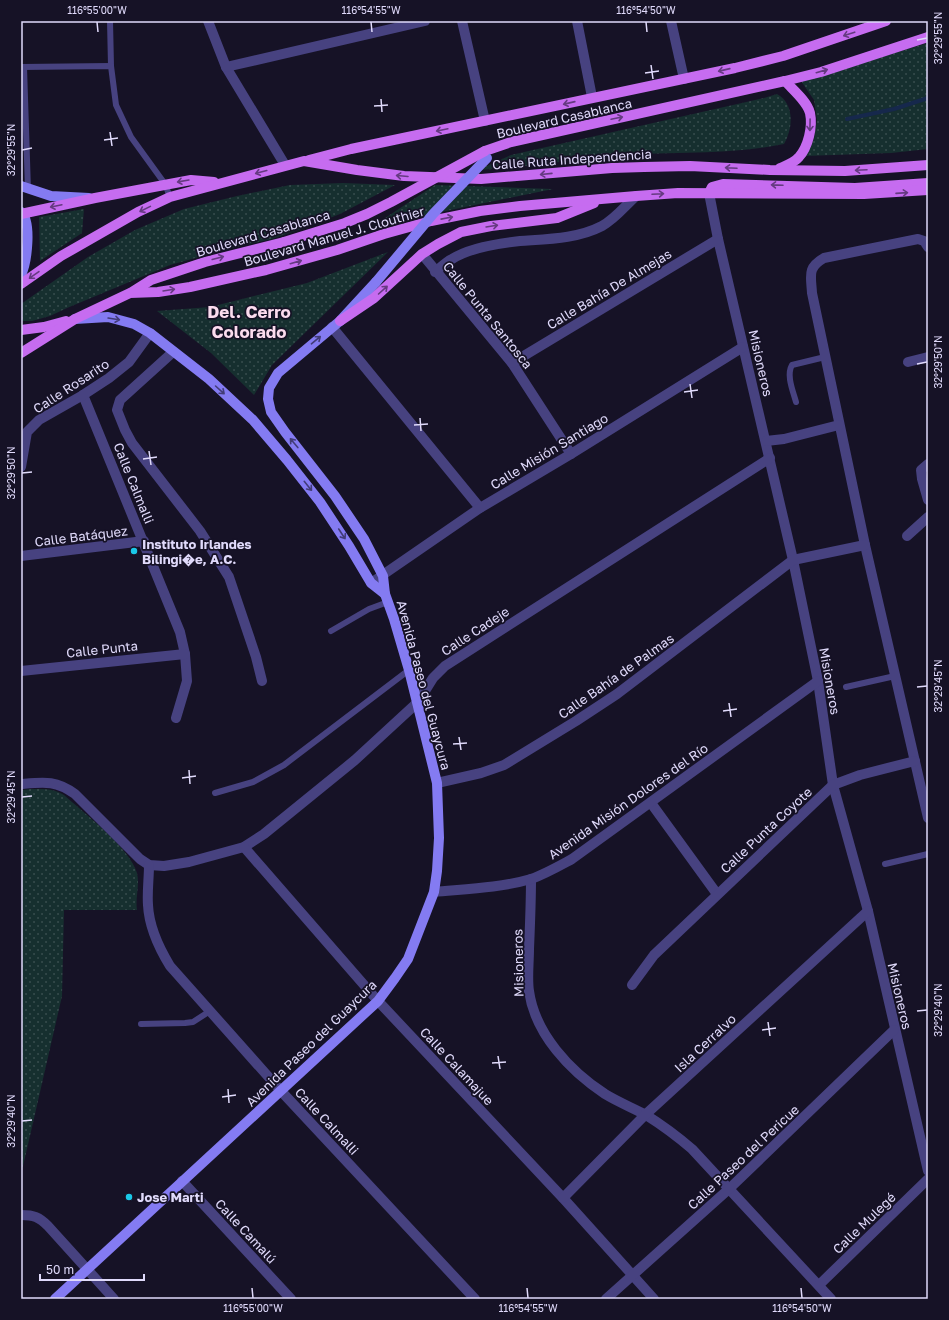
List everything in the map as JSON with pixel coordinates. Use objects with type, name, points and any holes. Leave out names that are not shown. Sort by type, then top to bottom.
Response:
[{"type":"main road","name":"Boulevard Casablanca","points":[[304,161],[351,149],[592,97],[684,79],[782,56],[886,21]]},
{"type":"main road","name":"Boulevard Casablanca","points":[[130,293],[151,280],[205,262],[284,242],[345,223],[392,202],[511,142],[821,72],[928,37]]},
{"type":"main road","points":[[770,170],[789,165],[799,157],[810,133],[810,112],[802,100],[785,81]]},
{"type":"main road","name":"Calle Ruta Independencia","points":[[222,183],[304,161],[404,176],[481,179],[612,168],[690,166],[770,170],[845,170],[928,165]]},
{"type":"main road","points":[[22,213],[190,180],[222,183]]},
{"type":"main road","points":[[21,284],[61,256],[138,212],[170,197],[222,183]]},
{"type":"main road","points":[[710,193],[712,187],[723,184],[855,188],[928,183]]},
{"type":"main road","points":[[336,324],[374,298],[422,254],[461,232],[491,226],[557,218],[605,199],[636,196],[710,193],[864,194],[928,190]]},
{"type":"main road","name":"Boulevard Manuel J. Clouthier","points":[[21,353],[75,319],[130,293],[158,292],[184,288],[266,270],[337,250],[384,234],[444,218],[480,211],[520,206],[605,199]]},
{"type":"main road","name":"Boulevard Manuel J. Clouthier","points":[[21,330],[44,327],[75,319]]},
{"type":"street","points":[[208,21],[226,67],[285,165]]},
{"type":"street","points":[[226,67],[425,21]]},
{"type":"street","points":[[462,21],[485,121]]},
{"type":"street","points":[[577,21],[592,97]]},
{"type":"street","points":[[671,21],[684,79]]},
{"type":"street","name":"Avenida Paseo del Guaycura","points":[[55,1299],[378,1001],[396,978],[408,959],[434,892],[439,838],[437,783],[418,702],[387,598],[383,576],[364,539],[335,496],[271,412],[268,399],[269,388],[278,373],[336,324],[376,282],[486,154]]},
{"type":"street","points":[[25,188],[51,196],[95,198]]},
{"type":"street","name":"Misioneros","points":[[710,193],[718,238],[793,560],[818,681],[833,785],[868,911],[894,1030],[928,1171]]},
{"type":"street","points":[[435,272],[453,258],[480,248],[518,241],[561,238],[590,231],[602,226],[612,219],[636,196]]},
{"type":"street","points":[[21,275],[26,255],[27,237],[26,223],[22,213]]},
{"type":"street","name":"Calle Bahía De Almejas","points":[[512,363],[718,238]]},
{"type":"street","points":[[928,247],[924,241],[918,240],[824,258],[816,263],[811,271],[812,292],[839,425],[928,818]]},
{"type":"street","name":"Calle Punta Santosca","points":[[422,254],[435,272],[512,363],[571,454]]},
{"type":"street","name":"Avenida Paseo del Guaycura","points":[[75,319],[108,318],[134,324],[150,333],[209,379],[254,420],[320,502],[371,583],[387,598]]},
{"type":"street","points":[[336,324],[480,508]]},
{"type":"street","name":"Calle Rosarito","points":[[21,467],[27,432],[39,420],[83,395],[109,378],[129,362],[150,333]]},
{"type":"street","name":"Calle Misión Santiago","points":[[371,583],[480,508],[571,454],[743,347]]},
{"type":"street","points":[[173,352],[120,400],[118,410],[125,430],[132,443],[200,531],[229,577],[256,657],[262,681]]},
{"type":"street","points":[[908,362],[928,357]]},
{"type":"street","name":"Calle Calmalli","points":[[83,395],[180,632],[185,654],[187,680],[176,718]]},
{"type":"street","points":[[766,441],[784,439],[839,425]]},
{"type":"street","name":"Calle Cadeje","points":[[149,864],[164,866],[189,862],[244,846],[264,834],[355,760],[418,702],[433,678],[445,666],[770,458]]},
{"type":"street","points":[[928,464],[921,470],[928,500]]},
{"type":"street","points":[[907,536],[928,517]]},
{"type":"street","name":"Calle Batáquez","points":[[21,556],[144,541]]},
{"type":"street","points":[[793,560],[865,545]]},
{"type":"street","name":"Calle Bahía de Palmas","points":[[437,783],[481,773],[504,764],[576,721],[617,694],[793,560]]},
{"type":"street","name":"Calle Punta","points":[[21,671],[185,654]]},
{"type":"street","name":"Avenida Misión Dolores del Río","points":[[434,892],[513,883],[531,879],[551,871],[572,859],[818,681]]},
{"type":"street","points":[[833,785],[865,774],[915,761]]},
{"type":"street","points":[[21,784],[54,782],[67,788],[75,794],[140,859],[149,864]]},
{"type":"street","name":"Calle Punta Coyote","points":[[632,985],[654,955],[716,894],[833,785]]},
{"type":"street","points":[[650,803],[716,894]]},
{"type":"street","name":"Calle Calamajue","points":[[244,846],[378,1001],[563,1198],[654,1299]]},
{"type":"street","name":"Calle Calmalli","points":[[149,864],[148,906],[159,948],[170,966],[281,1091],[475,1299]]},
{"type":"street","name":"Misioneros","points":[[531,879],[528,968],[529,991],[534,1010],[545,1034],[578,1073],[606,1094],[645,1115],[688,1145],[730,1188],[831,1299]]},
{"type":"street","name":"Isla Cerralvo","points":[[563,1198],[645,1115],[868,911]]},
{"type":"street","name":"Calle Paseo del Pericue","points":[[606,1299],[730,1188],[894,1030]]},
{"type":"street","name":"Calle Mulegé","points":[[819,1285],[928,1179]]},
{"type":"street","name":"Calle Camalú","points":[[182,1182],[291,1299]]},
{"type":"street","points":[[21,1215],[31,1215],[41,1219],[114,1299]]},
{"type":"lane","points":[[110,21],[111,66],[116,105],[131,138],[165,184],[170,197]]},
{"type":"lane","points":[[25,188],[23,67],[111,66]]},
{"type":"lane","points":[[796,402],[789,374],[792,365],[825,357]]},
{"type":"lane","points":[[331,631],[387,598]]},
{"type":"lane","points":[[215,793],[254,782],[284,765],[409,670]]},
{"type":"lane","points":[[846,687],[895,676]]},
{"type":"lane","points":[[885,864],[928,854]]},
{"type":"lane","points":[[141,1024],[192,1022],[210,1011]]},
{"type":"green space","points":[[928,43],[928,149],[891,153],[805,156],[814,139],[817,120],[814,100],[801,81]]},
{"type":"green space","points":[[777,94],[783,98],[787,104],[791,117],[789,131],[784,144],[763,148],[719,152],[611,156],[511,168],[478,170],[511,155]]},
{"type":"green space","points":[[343,183],[395,185],[340,214],[307,227],[272,239],[170,265],[50,316],[32,321],[21,321],[21,304],[88,257],[135,230],[184,209],[290,185]]},
{"type":"green space","points":[[435,185],[553,189],[373,226]]},
{"type":"green space","points":[[84,209],[82,233],[40,261],[39,217]]},
{"type":"green space","points":[[388,252],[272,365],[254,395],[211,353],[157,311],[210,307],[307,283]]},
{"type":"green space","points":[[48,789],[64,795],[94,821],[126,853],[133,863],[137,873],[138,882],[137,910],[64,910],[62,996],[21,1175],[21,790]]},
{"type":"waterway","points":[[847,119],[894,109],[928,98]]},
{"type":"place","name":"Instituto Irlandes Bilingi�e, A.C.","points":[[134,551]]},
{"type":"place","name":"Jose Marti","points":[[129,1197]]},
{"type":"district","name":"Del. Cerro Colorado","points":[[249,322]]}]
